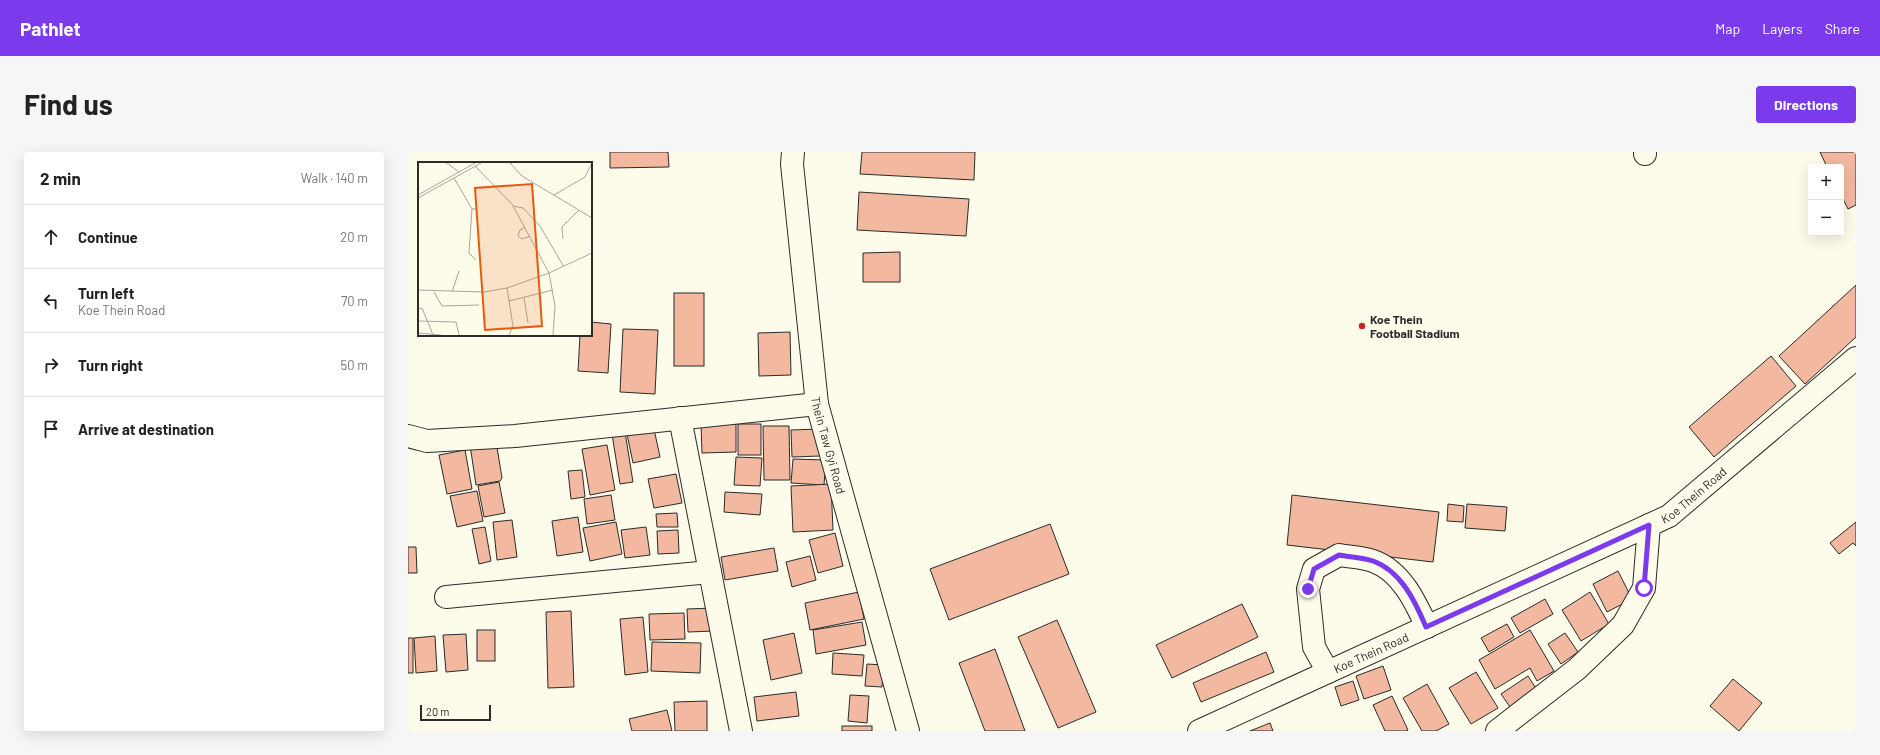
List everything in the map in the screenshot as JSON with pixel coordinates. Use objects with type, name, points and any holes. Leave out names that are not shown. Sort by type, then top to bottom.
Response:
[{"type":"street","name":"Thein Taw Gyi Road","points":[[793,152],[792,164],[816,404],[908,731]]},
{"type":"street","name":"Koe Thein Road","points":[[1198,731],[1669,516],[1856,358]]},
{"type":"street","points":[[408,436],[427,441],[508,436],[816,404]]},
{"type":"street","points":[[680,418],[741,731]]},
{"type":"street","points":[[1497,731],[1577,669],[1623,625],[1644,588],[1649,525]]},
{"type":"street","points":[[1328,672],[1314,647],[1308,589],[1314,569],[1339,555],[1373,561],[1398,576],[1417,606],[1426,627]]},
{"type":"street","points":[[446,597],[710,572]]},
{"type":"building","points":[[610,152],[668,152],[669,167],[610,168]]},
{"type":"building","points":[[862,152],[975,152],[974,180],[860,174]]},
{"type":"building","points":[[1820,152],[1856,152],[1856,205],[1848,209],[1844,201],[1844,164],[1826,164]]},
{"type":"building","points":[[859,192],[969,199],[966,236],[857,230]]},
{"type":"building","points":[[900,252],[900,282],[863,282],[863,253]]},
{"type":"building","points":[[1856,285],[1856,337],[1805,384],[1779,356]]},
{"type":"building","points":[[674,293],[704,293],[704,366],[674,366]]},
{"type":"building","points":[[592,322],[611,324],[608,373],[578,371],[580,336],[592,336]]},
{"type":"building","points":[[623,329],[658,330],[655,394],[620,392]]},
{"type":"building","points":[[790,332],[791,375],[759,376],[758,333]]},
{"type":"building","points":[[1771,356],[1796,386],[1714,457],[1689,427]]},
{"type":"building","points":[[701,424],[736,424],[736,452],[702,453]]},
{"type":"building","points":[[738,424],[761,424],[761,455],[738,455]]},
{"type":"building","points":[[763,426],[789,426],[790,480],[764,480]]},
{"type":"building","points":[[654,429],[660,457],[633,463],[627,434]]},
{"type":"building","points":[[819,429],[820,456],[792,457],[791,430]]},
{"type":"building","points":[[625,432],[633,482],[620,484],[612,434]]},
{"type":"building","points":[[496,441],[502,478],[500,481],[476,485],[470,445]]},
{"type":"building","points":[[607,445],[615,490],[590,495],[582,449]]},
{"type":"building","points":[[465,450],[472,489],[447,494],[439,455]]},
{"type":"building","points":[[736,457],[762,458],[760,486],[734,485]]},
{"type":"building","points":[[793,459],[826,460],[824,485],[791,483]]},
{"type":"building","points":[[582,470],[585,497],[571,499],[568,471]]},
{"type":"building","points":[[676,474],[682,503],[654,508],[648,479]]},
{"type":"building","points":[[499,482],[505,513],[484,517],[478,486]]},
{"type":"building","points":[[831,484],[833,530],[793,532],[791,486]]},
{"type":"building","points":[[477,491],[483,521],[457,527],[450,496]]},
{"type":"building","points":[[725,492],[762,494],[760,515],[724,512]]},
{"type":"building","points":[[611,495],[615,520],[587,524],[584,499]]},
{"type":"building","points":[[1292,495],[1439,512],[1433,562],[1287,545]]},
{"type":"building","points":[[1448,504],[1464,506],[1463,522],[1447,521]]},
{"type":"building","points":[[1467,504],[1507,507],[1505,531],[1465,528]]},
{"type":"building","points":[[677,513],[678,527],[657,527],[656,514]]},
{"type":"building","points":[[578,517],[583,552],[557,556],[552,521]]},
{"type":"building","points":[[512,520],[517,557],[497,560],[493,522]]},
{"type":"building","points":[[616,522],[622,554],[590,561],[583,528]]},
{"type":"building","points":[[1856,522],[1856,546],[1853,543],[1839,554],[1830,543]]},
{"type":"building","points":[[1050,524],[1069,574],[949,620],[930,569]]},
{"type":"building","points":[[485,527],[491,561],[479,564],[472,529]]},
{"type":"building","points":[[646,527],[650,555],[625,558],[621,530]]},
{"type":"building","points":[[678,530],[679,553],[658,554],[657,531]]},
{"type":"building","points":[[835,533],[843,566],[818,573],[809,540]]},
{"type":"building","points":[[408,547],[416,547],[417,573],[408,573]]},
{"type":"building","points":[[774,548],[778,571],[725,580],[721,557]]},
{"type":"building","points":[[810,556],[816,580],[792,587],[786,562]]},
{"type":"building","points":[[1618,571],[1632,599],[1607,612],[1593,584]]},
{"type":"building","points":[[859,592],[864,619],[810,630],[805,603]]},
{"type":"building","points":[[1590,592],[1609,624],[1581,641],[1562,610]]},
{"type":"building","points":[[1545,599],[1553,614],[1520,633],[1511,618]]},
{"type":"building","points":[[1242,604],[1258,637],[1172,678],[1156,645]]},
{"type":"building","points":[[713,608],[714,631],[688,632],[687,609]]},
{"type":"building","points":[[571,611],[574,687],[548,688],[546,612]]},
{"type":"building","points":[[684,613],[685,639],[650,640],[649,614]]},
{"type":"building","points":[[643,617],[648,672],[625,675],[620,619]]},
{"type":"building","points":[[1057,620],[1096,712],[1058,728],[1018,637]]},
{"type":"building","points":[[862,622],[866,645],[816,654],[813,630]]},
{"type":"building","points":[[1507,624],[1514,637],[1489,652],[1481,638]]},
{"type":"building","points":[[477,630],[495,630],[495,661],[477,661]]},
{"type":"building","points":[[1530,630],[1554,671],[1537,681],[1530,668],[1495,689],[1479,660]]},
{"type":"building","points":[[794,633],[802,673],[771,680],[763,640]]},
{"type":"building","points":[[1565,633],[1578,652],[1561,664],[1548,644]]},
{"type":"building","points":[[466,634],[468,670],[446,672],[443,635]]},
{"type":"building","points":[[435,636],[437,671],[416,673],[414,638]]},
{"type":"building","points":[[408,638],[413,638],[413,673],[408,673]]},
{"type":"building","points":[[652,642],[701,643],[700,673],[651,671]]},
{"type":"building","points":[[995,649],[1025,731],[985,731],[959,663]]},
{"type":"building","points":[[1266,652],[1274,672],[1201,702],[1193,683]]},
{"type":"building","points":[[833,653],[864,655],[862,676],[832,674]]},
{"type":"building","points":[[867,664],[884,665],[882,687],[865,686]]},
{"type":"building","points":[[1383,666],[1391,690],[1364,699],[1356,676]]},
{"type":"building","points":[[1476,672],[1498,708],[1471,724],[1449,688]]},
{"type":"building","points":[[1528,676],[1537,690],[1510,707],[1501,694]]},
{"type":"building","points":[[1733,679],[1762,703],[1739,731],[1710,706]]},
{"type":"building","points":[[1353,681],[1359,700],[1341,706],[1335,687]]},
{"type":"building","points":[[1427,684],[1449,724],[1436,731],[1422,731],[1403,698]]},
{"type":"building","points":[[796,692],[799,716],[757,721],[754,697]]},
{"type":"building","points":[[850,695],[869,696],[867,723],[848,721]]},
{"type":"building","points":[[1392,696],[1408,730],[1406,731],[1385,731],[1373,705]]},
{"type":"building","points":[[707,701],[707,731],[675,731],[674,702]]},
{"type":"building","points":[[667,710],[672,731],[632,731],[629,719]]},
{"type":"building","points":[[1270,723],[1273,731],[1250,731]]},
{"type":"building","points":[[842,726],[872,726],[872,731],[842,731]]},
{"type":"place","name":"Koe Thein Football Stadium","points":[[1362,326]]},
{"type":"route","points":[[1308,589],[1314,569],[1339,555],[1373,561],[1398,576],[1417,606],[1426,627],[1649,525],[1644,588]]}]
